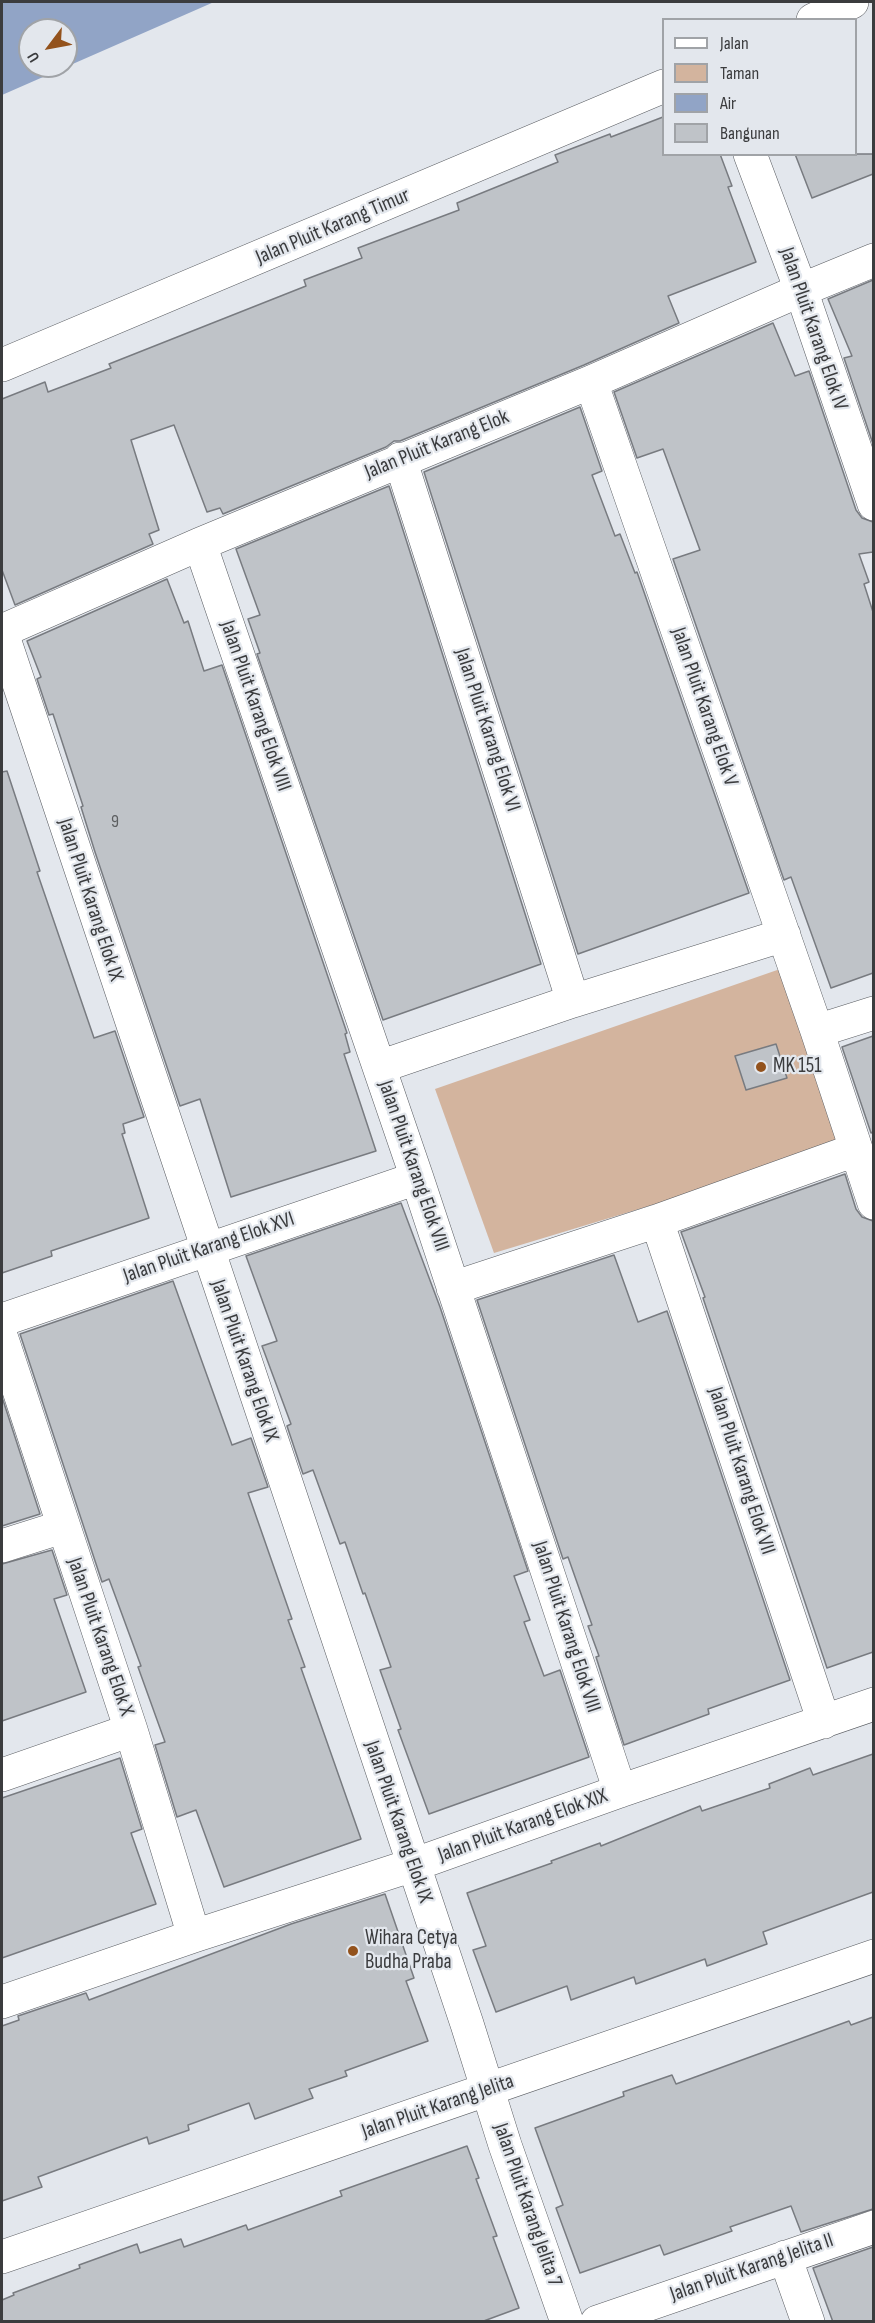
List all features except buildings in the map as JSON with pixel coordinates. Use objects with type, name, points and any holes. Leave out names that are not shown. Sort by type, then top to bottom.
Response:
[{"type":"street","points":[[817,18],[852,2]]},
{"type":"street","name":"Jalan Pluit Karang Timur","points":[[2,365],[662,86]]},
{"type":"street","name":"Jalan Pluit Karang Elok IV","points":[[751,156],[801,290],[873,504]]},
{"type":"street","name":"Jalan Pluit Karang Elok","points":[[2,632],[200,544],[400,459],[591,382],[873,260]]},
{"type":"street","name":"Jalan Pluit Karang Elok V","points":[[591,382],[817,1031],[873,1203]]},
{"type":"street","name":"Jalan Pluit Karang Elok VI","points":[[400,459],[573,1001]]},
{"type":"street","name":"Jalan Pluit Karang Elok VIII","points":[[200,544],[417,1178],[620,1791]]},
{"type":"street","name":"Jalan Pluit Karang Elok IX","points":[[2,632],[488,2089]]},
{"type":"street","points":[[379,1067],[573,1001],[784,935]]},
{"type":"street","points":[[817,1031],[873,1013]]},
{"type":"street","points":[[453,1288],[657,1221],[855,1150]]},
{"type":"street","name":"Jalan Pluit Karang Elok XVI","points":[[2,1320],[417,1178]]},
{"type":"street","name":"Jalan Pluit Karang Elok VII","points":[[657,1221],[825,1722]]},
{"type":"street","name":"Jalan Pluit Karang Elok X","points":[[2,1339],[131,1731],[194,1936]]},
{"type":"street","points":[[2,1546],[62,1527]]},
{"type":"street","name":"Jalan Pluit Karang Elok XIX","points":[[2,2002],[194,1936],[413,1865],[873,1704]]},
{"type":"street","points":[[2,1775],[131,1731]]},
{"type":"street","name":"Jalan Pluit Karang Jelita","points":[[2,2257],[873,1956]]},
{"type":"street","name":"Jalan Pluit Karang Jelita 7","points":[[488,2089],[567,2322]]},
{"type":"street","name":"Jalan Pluit Karang Jelita II","points":[[597,2322],[873,2227]]},
{"type":"street","points":[[785,2256],[808,2322]]},
{"type":"green space","points":[[783,968],[847,1146],[494,1253],[435,1089]]},
{"type":"water","points":[[2,2],[214,2],[78,62],[78,18],[18,18],[18,78],[41,78],[2,95]]},
{"type":"place","name":"MK 151","points":[[761,1067]]},
{"type":"place","name":"Wihara Cetya Budha Praba","points":[[353,1951]]}]
